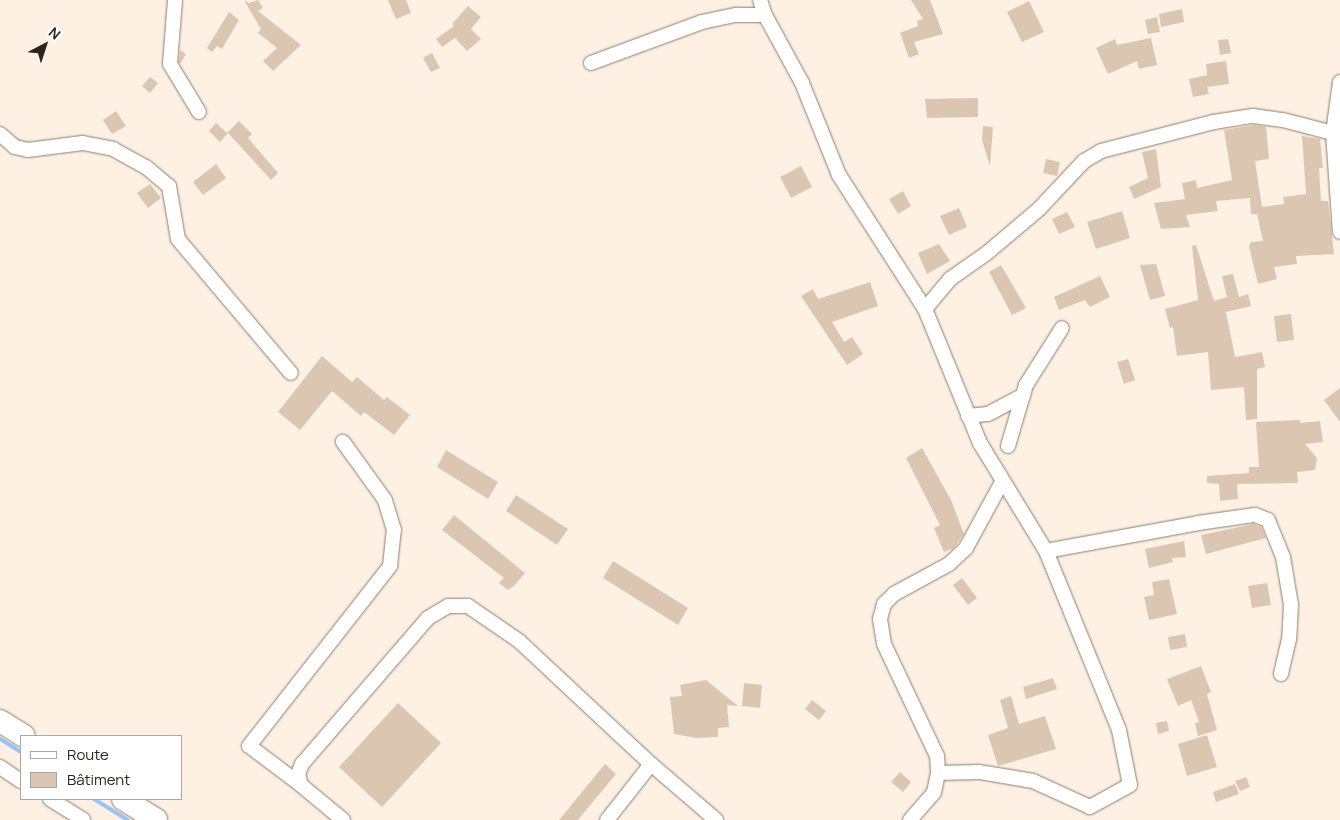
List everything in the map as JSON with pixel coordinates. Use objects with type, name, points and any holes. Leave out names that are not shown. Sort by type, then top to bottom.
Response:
[{"type":"main road","points":[[0,721],[22,735]]},
{"type":"main road","points":[[125,800],[156,820]]},
{"type":"street","points":[[175,0],[170,64],[199,112]]},
{"type":"street","points":[[760,0],[765,15],[802,83],[839,175],[925,309],[968,416],[1002,482],[1046,551],[1119,730],[1130,785],[1090,807],[1033,781],[979,772],[938,774]]},
{"type":"street","points":[[591,63],[702,22],[736,15],[765,15]]},
{"type":"street","points":[[1340,82],[1333,133],[1340,232]]},
{"type":"street","points":[[925,309],[950,280],[994,247],[1039,209],[1084,162],[1101,151],[1214,122],[1253,116],[1283,120],[1333,133]]},
{"type":"street","points":[[0,134],[15,147],[28,150],[83,142],[113,149],[146,167],[170,186],[178,239],[291,373]]},
{"type":"street","points":[[1008,446],[1023,395],[1034,369],[1062,328]]},
{"type":"street","points":[[968,416],[1000,409],[1023,395]]},
{"type":"street","points":[[343,442],[385,500],[394,530],[390,566],[250,746],[343,820]]},
{"type":"street","points":[[910,820],[934,792],[938,774],[936,756],[924,725],[884,644],[880,619],[884,604],[894,594],[949,564],[966,548],[1002,482]]},
{"type":"street","points":[[1046,551],[1208,522],[1255,516],[1268,520],[1283,557],[1291,604],[1289,639],[1281,674]]},
{"type":"street","points":[[301,785],[298,774],[302,764],[428,618],[448,606],[468,606],[518,641],[651,764],[716,820]]},
{"type":"street","points":[[607,820],[651,764]]},
{"type":"street","points":[[0,767],[20,780]]},
{"type":"street","points":[[52,800],[83,820]]},
{"type":"building","points":[[244,0],[249,3],[258,0],[263,8],[258,11],[301,45],[273,71],[263,61],[277,48],[258,33],[261,29]]},
{"type":"building","points":[[388,0],[406,0],[411,13],[396,19]]},
{"type":"building","points":[[911,0],[930,0],[943,34],[914,42],[919,54],[909,58],[900,33],[918,26],[917,21],[923,19]]},
{"type":"building","points":[[1029,1],[1044,32],[1022,42],[1007,12]]},
{"type":"building","points":[[468,6],[481,17],[471,29],[481,39],[467,51],[455,38],[442,47],[436,39],[454,26],[452,24]]},
{"type":"building","points":[[1182,9],[1184,22],[1161,27],[1159,14]]},
{"type":"building","points":[[229,12],[239,20],[222,49],[217,46],[212,52],[207,48]]},
{"type":"building","points":[[1157,17],[1160,32],[1148,34],[1145,20]]},
{"type":"building","points":[[1151,38],[1157,65],[1139,69],[1137,61],[1108,74],[1096,48],[1115,39],[1117,45]]},
{"type":"building","points":[[1228,39],[1231,53],[1220,55],[1218,40]]},
{"type":"building","points":[[180,50],[186,54],[180,64],[179,62]]},
{"type":"building","points":[[432,53],[440,68],[431,72],[423,58]]},
{"type":"building","points":[[1226,61],[1229,84],[1207,87],[1209,94],[1193,97],[1189,79],[1207,75],[1206,64]]},
{"type":"building","points":[[150,77],[158,83],[150,93],[142,86]]},
{"type":"building","points":[[978,98],[978,117],[927,118],[925,99]]},
{"type":"building","points":[[116,111],[126,126],[112,134],[103,120]]},
{"type":"building","points":[[239,121],[252,134],[248,138],[278,173],[271,180],[228,133],[220,142],[209,131],[216,123],[227,133]]},
{"type":"building","points":[[1254,125],[1266,127],[1269,159],[1255,161],[1262,207],[1284,204],[1283,197],[1306,194],[1302,136],[1320,139],[1323,168],[1319,168],[1321,201],[1328,201],[1334,254],[1296,256],[1297,264],[1274,267],[1277,279],[1258,284],[1249,246],[1251,242],[1263,241],[1257,214],[1251,214],[1250,198],[1216,201],[1218,211],[1186,215],[1190,227],[1161,229],[1154,203],[1185,199],[1182,183],[1196,180],[1197,188],[1232,180],[1224,130]]},
{"type":"building","points":[[983,126],[993,127],[990,166],[982,140]]},
{"type":"building","points":[[1156,149],[1161,187],[1134,199],[1129,187],[1148,178],[1142,152]]},
{"type":"building","points":[[1046,159],[1060,162],[1057,176],[1043,173]]},
{"type":"building","points":[[216,164],[226,178],[203,195],[193,182]]},
{"type":"building","points":[[801,166],[812,187],[791,198],[780,177]]},
{"type":"building","points":[[150,184],[161,198],[148,208],[137,193]]},
{"type":"building","points":[[903,191],[911,206],[898,214],[889,199]]},
{"type":"building","points":[[959,208],[967,227],[949,235],[940,216]]},
{"type":"building","points":[[1122,211],[1130,238],[1096,249],[1087,222]]},
{"type":"building","points":[[1067,212],[1075,227],[1059,234],[1052,219]]},
{"type":"building","points":[[939,244],[950,261],[927,274],[918,253]]},
{"type":"building","points":[[1196,245],[1214,301],[1227,297],[1222,276],[1233,274],[1239,297],[1248,294],[1251,306],[1226,312],[1235,357],[1262,352],[1265,367],[1257,369],[1257,419],[1246,420],[1244,387],[1211,390],[1208,352],[1177,356],[1173,327],[1170,328],[1165,309],[1198,300],[1192,246]]},
{"type":"building","points":[[1156,264],[1165,296],[1150,300],[1140,265]]},
{"type":"building","points":[[1001,265],[1026,308],[1012,315],[989,272]]},
{"type":"building","points":[[1100,276],[1110,297],[1090,307],[1085,300],[1059,310],[1054,297]]},
{"type":"building","points":[[870,282],[878,306],[832,322],[844,342],[852,337],[863,354],[847,365],[801,296],[813,289],[818,299]]},
{"type":"building","points":[[1291,314],[1294,340],[1277,342],[1274,316]]},
{"type":"building","points":[[322,356],[352,382],[357,377],[384,400],[387,397],[410,415],[394,435],[364,412],[361,416],[332,391],[300,430],[278,412]]},
{"type":"building","points":[[1128,359],[1135,380],[1124,384],[1117,362]]},
{"type":"building","points":[[1340,388],[1340,422],[1324,400]]},
{"type":"building","points":[[1300,420],[1300,423],[1320,421],[1323,442],[1305,444],[1317,458],[1315,470],[1297,472],[1298,483],[1237,484],[1238,499],[1220,501],[1219,484],[1207,483],[1207,476],[1249,473],[1249,467],[1259,467],[1256,422]]},
{"type":"building","points":[[922,448],[951,500],[964,534],[954,548],[944,552],[934,528],[940,525],[906,458]]},
{"type":"building","points":[[446,450],[498,482],[488,499],[437,467]]},
{"type":"building","points":[[516,495],[568,529],[557,545],[506,511]]},
{"type":"building","points":[[454,515],[525,573],[514,586],[508,590],[499,583],[504,578],[442,530]]},
{"type":"building","points":[[1254,524],[1261,527],[1266,538],[1206,554],[1201,535]]},
{"type":"building","points":[[1184,541],[1186,557],[1172,558],[1173,562],[1149,568],[1145,549]]},
{"type":"building","points":[[613,561],[688,608],[678,625],[603,578]]},
{"type":"building","points":[[962,578],[977,598],[968,605],[953,585]]},
{"type":"building","points":[[1169,579],[1177,614],[1149,620],[1144,597],[1154,595],[1152,582]]},
{"type":"building","points":[[1267,583],[1271,605],[1252,608],[1248,586]]},
{"type":"building","points":[[1185,634],[1187,647],[1170,650],[1168,637]]},
{"type":"building","points":[[1201,666],[1211,692],[1207,694],[1217,730],[1198,736],[1195,723],[1199,722],[1191,700],[1178,706],[1167,679]]},
{"type":"building","points":[[1053,678],[1057,689],[1026,699],[1023,687]]},
{"type":"building","points":[[706,680],[738,706],[727,705],[729,727],[718,728],[718,737],[696,738],[674,734],[670,697],[682,696],[680,685]]},
{"type":"building","points":[[744,683],[762,685],[760,708],[742,706]]},
{"type":"building","points":[[1011,696],[1019,724],[1045,716],[1056,749],[998,766],[988,735],[1008,728],[1000,700]]},
{"type":"building","points":[[812,700],[826,711],[819,720],[805,709]]},
{"type":"building","points":[[398,703],[441,743],[382,807],[339,767]]},
{"type":"building","points":[[1167,721],[1169,731],[1158,734],[1156,723]]},
{"type":"building","points":[[1207,735],[1217,767],[1187,776],[1178,744]]},
{"type":"building","points":[[605,764],[616,774],[578,820],[559,820]]},
{"type":"building","points":[[900,772],[911,782],[903,792],[891,782]]},
{"type":"building","points":[[1246,777],[1250,787],[1240,791],[1235,781]]},
{"type":"building","points":[[1235,784],[1239,794],[1216,802],[1213,792]]},
{"type":"waterway","points":[[0,739],[20,751]]},
{"type":"waterway","points":[[96,800],[128,820]]}]
